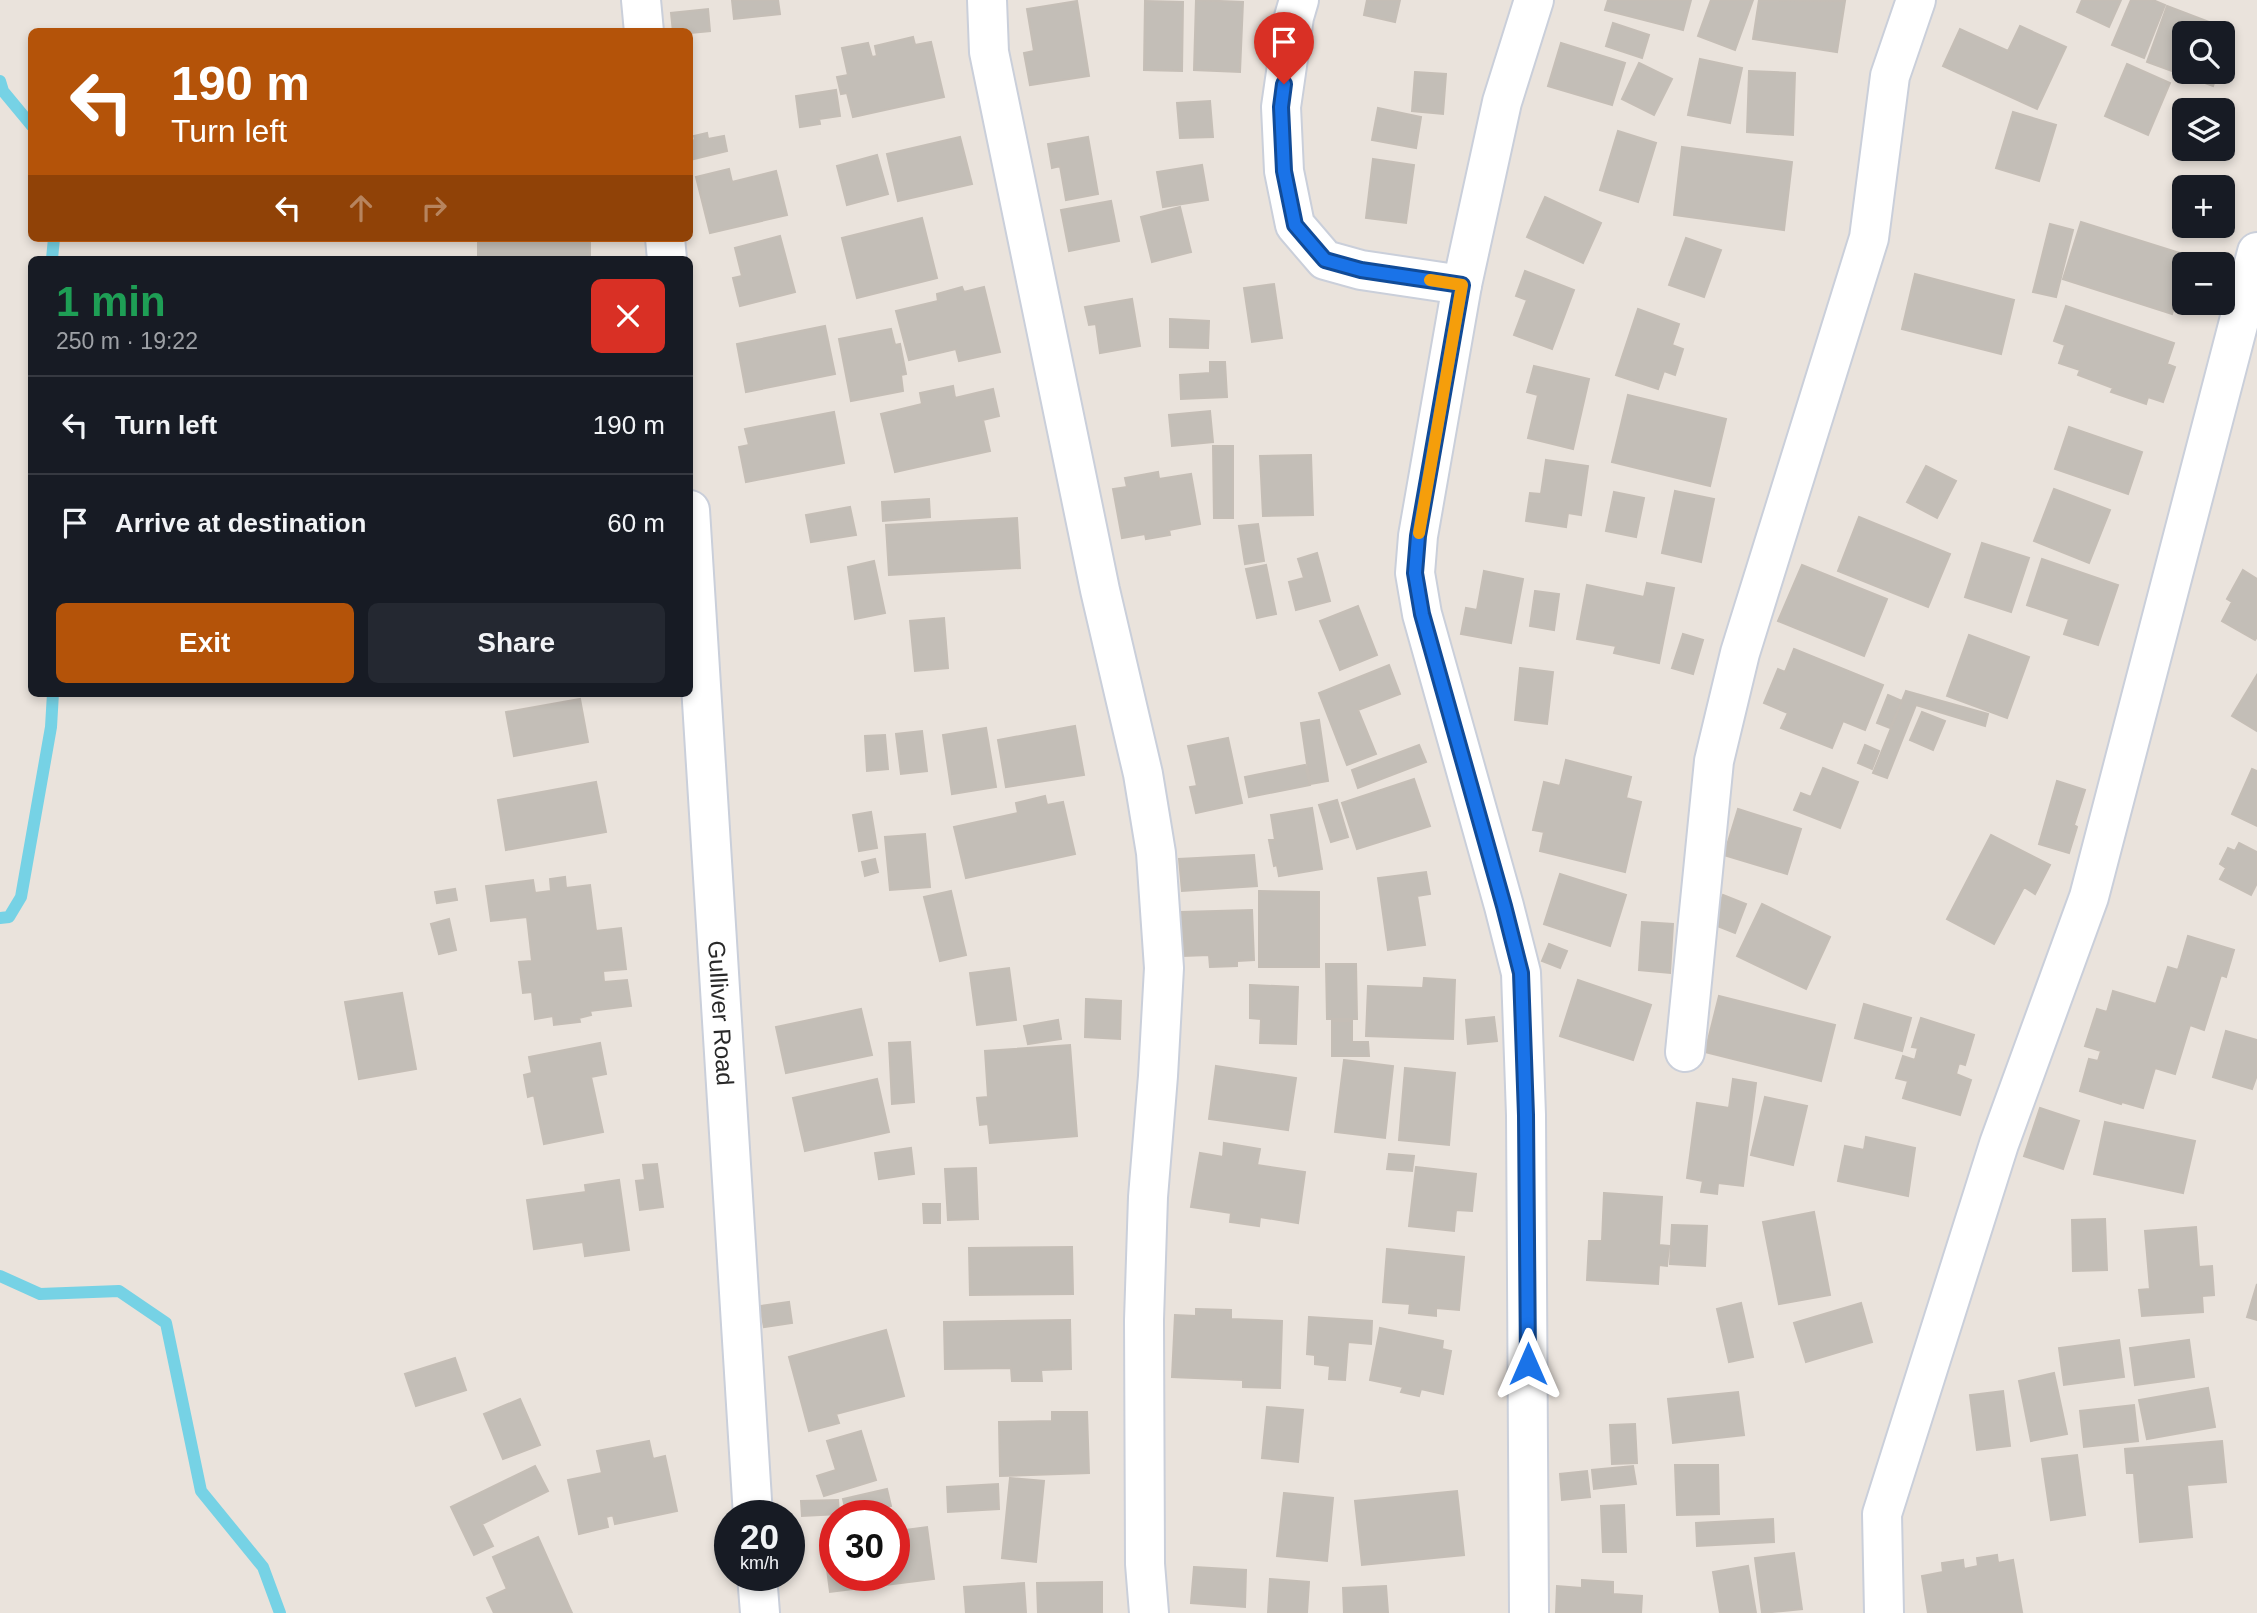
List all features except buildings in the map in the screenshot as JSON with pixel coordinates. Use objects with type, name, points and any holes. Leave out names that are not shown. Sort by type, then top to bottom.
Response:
[{"type":"street","points":[[641,0],[644,28]]},
{"type":"street","points":[[987,0],[989,52],[1100,590],[1143,774],[1156,853],[1164,968],[1148,1197],[1144,1320],[1144,1564],[1149,1613]]},
{"type":"street","points":[[1299,0],[1294,17],[1281,107],[1284,171],[1295,225],[1325,260],[1361,270],[1462,285]]},
{"type":"street","points":[[1529,1613],[1526,1115],[1521,973],[1422,614],[1415,573],[1418,536],[1462,285],[1502,102],[1534,0]]},
{"type":"street","points":[[1685,1052],[1714,761],[1740,653],[1869,238],[1890,76],[1916,0]]},
{"type":"street","points":[[1884,1613],[1882,1514],[1999,1144],[2089,897],[2257,252]]},
{"type":"street","name":"Gulliver Road","points":[[693,558],[752,1500]]},
{"type":"street","points":[[758,1591],[760,1613]]},
{"type":"waterway","points":[[0,81],[3,91],[28,121]]},
{"type":"waterway","points":[[52,256],[54,242]]},
{"type":"waterway","points":[[0,918],[9,917],[21,897],[51,727],[53,697]]},
{"type":"waterway","points":[[0,1276],[40,1294],[119,1291],[166,1323],[201,1491],[263,1567],[280,1613]]},
{"type":"slow traffic","points":[[1419,533],[1462,285],[1430,280]]},
{"type":"route","points":[[1284,84],[1281,107],[1284,171],[1295,225],[1325,260],[1361,270],[1462,285],[1418,536],[1415,573],[1422,614],[1521,973],[1526,1115],[1528,1364]]}]
